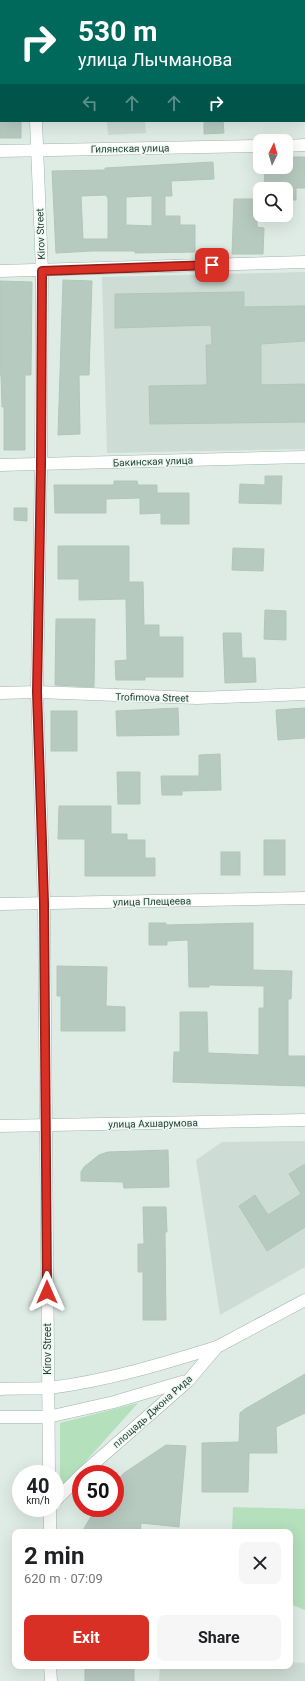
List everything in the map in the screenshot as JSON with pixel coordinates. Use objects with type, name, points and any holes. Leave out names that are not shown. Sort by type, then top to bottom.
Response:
[{"type":"street","name":"Kirov Street","points":[[36,122],[42,271],[41,465],[37,692],[44,903],[49,1465]]},
{"type":"street","points":[[293,146],[305,145]]},
{"type":"street","name":"Гилянская улица","points":[[0,151],[253,146]]},
{"type":"street","points":[[0,271],[42,271],[305,262]]},
{"type":"street","name":"Бакинская улица","points":[[0,465],[305,457]]},
{"type":"street","name":"Trofimova Street","points":[[0,693],[37,692],[197,698],[305,694]]},
{"type":"street","name":"улица Плещеева","points":[[0,904],[305,898]]},
{"type":"street","name":"улица Ахшарумова","points":[[0,1126],[305,1120]]},
{"type":"street","name":"площадь Джона Рида","points":[[92,1465],[188,1381],[217,1347],[305,1300]]},
{"type":"street","points":[[0,1388],[48,1388],[108,1377],[158,1365],[217,1347]]},
{"type":"street","points":[[0,1417],[48,1417],[114,1402],[188,1381]]},
{"type":"street","name":"площадь Джона Рида","points":[[64,1492],[72,1484]]},
{"type":"street","points":[[50,1517],[50,1529]]},
{"type":"street","points":[[50,1669],[51,1681]]},
{"type":"shaded area","points":[[107,122],[145,122],[146,133],[108,135]]},
{"type":"shaded area","points":[[305,272],[305,449],[107,453],[102,277]]},
{"type":"shaded area","points":[[305,1141],[305,1267],[220,1315],[196,1160],[222,1142]]},
{"type":"shaded area","points":[[293,1662],[305,1663],[305,1681],[159,1681],[160,1669],[293,1669]]},
{"type":"green space","points":[[138,1403],[82,1465],[72,1465],[72,1477],[64,1486],[64,1465],[60,1465],[60,1423]]},
{"type":"green space","points":[[233,1507],[305,1509],[305,1610],[293,1605],[293,1529],[232,1529]]},
{"type":"building","points":[[0,122],[21,122],[21,138],[0,138]]},
{"type":"building","points":[[204,122],[223,122],[224,133],[204,134]]},
{"type":"building","points":[[293,157],[305,157],[305,188],[296,188],[296,200],[293,200],[293,182],[264,182],[265,174],[293,174]]},
{"type":"building","points":[[213,162],[214,179],[171,181],[172,196],[165,196],[165,216],[180,216],[180,225],[195,225],[195,252],[135,253],[135,251],[92,251],[56,253],[52,171],[105,170],[105,168]],"holes":[[[106,195],[108,197],[108,239],[83,239],[81,196]],[[152,196],[152,226],[126,225],[126,197]]]},
{"type":"building","points":[[234,199],[253,199],[253,222],[257,222],[257,227],[264,228],[263,254],[232,254]]},
{"type":"building","points":[[63,280],[92,281],[89,375],[79,375],[80,434],[58,435]]},
{"type":"building","points":[[0,281],[32,282],[31,375],[25,375],[25,450],[4,450],[4,407],[2,407],[0,375]]},
{"type":"building","points":[[244,292],[244,307],[305,306],[305,341],[261,344],[261,385],[305,384],[305,422],[150,424],[149,386],[207,385],[206,345],[212,345],[211,325],[115,328],[115,294]]},
{"type":"building","points":[[265,476],[282,476],[281,504],[239,503],[240,484],[265,485]]},
{"type":"building","points":[[114,481],[137,481],[138,485],[157,485],[157,493],[189,493],[189,524],[161,524],[161,513],[140,514],[140,498],[106,499],[106,513],[55,513],[54,485],[114,485]]},
{"type":"building","points":[[14,508],[27,508],[27,521],[14,520]]},
{"type":"building","points":[[58,546],[129,546],[129,582],[143,582],[144,625],[159,625],[159,637],[183,637],[183,677],[145,677],[145,680],[116,680],[115,661],[127,660],[126,599],[79,600],[79,579],[58,579]]},
{"type":"building","points":[[233,548],[264,549],[263,571],[232,570]]},
{"type":"building","points":[[265,610],[286,611],[286,640],[264,639]]},
{"type":"building","points":[[56,619],[95,619],[94,687],[55,685]]},
{"type":"building","points":[[223,633],[241,633],[242,658],[255,658],[256,682],[225,683]]},
{"type":"building","points":[[178,708],[179,735],[117,736],[116,711]]},
{"type":"building","points":[[305,708],[305,738],[278,740],[276,710]]},
{"type":"building","points":[[51,711],[77,711],[77,751],[51,751]]},
{"type":"building","points":[[220,754],[221,790],[182,791],[182,795],[162,795],[161,776],[199,776],[199,755]]},
{"type":"building","points":[[117,772],[140,772],[140,804],[118,804]]},
{"type":"building","points":[[59,806],[111,806],[111,834],[127,834],[127,840],[145,840],[145,858],[155,858],[155,876],[85,876],[85,839],[58,839]]},
{"type":"building","points":[[264,840],[285,840],[285,875],[264,875]]},
{"type":"building","points":[[221,852],[240,852],[240,875],[221,875]]},
{"type":"building","points":[[149,923],[166,923],[166,925],[253,923],[253,970],[292,971],[291,999],[288,999],[288,1056],[305,1056],[305,1086],[173,1082],[174,1052],[180,1052],[180,1012],[207,1012],[208,1053],[259,1055],[259,1008],[264,1008],[264,986],[209,985],[209,987],[189,987],[188,940],[167,941],[167,945],[149,945]]},
{"type":"building","points":[[57,966],[107,967],[106,1006],[125,1007],[125,1031],[61,1031],[61,996],[57,996]]},
{"type":"building","points":[[168,1150],[169,1187],[124,1188],[123,1182],[81,1181],[81,1172],[84,1167],[99,1155],[108,1152]]},
{"type":"building","points":[[305,1164],[305,1227],[267,1251],[239,1206],[255,1195],[268,1215],[301,1194],[289,1174]]},
{"type":"building","points":[[143,1207],[166,1207],[166,1320],[143,1320],[143,1272],[138,1272],[138,1244],[144,1244]]},
{"type":"building","points":[[305,1374],[305,1413],[276,1427],[277,1453],[249,1453],[248,1492],[202,1492],[202,1443],[239,1442],[240,1413]]},
{"type":"building","points":[[166,1445],[186,1446],[179,1527],[141,1523],[140,1529],[84,1529],[91,1517],[124,1517],[124,1473]]},
{"type":"building","points":[[85,1669],[134,1669],[134,1681],[85,1681]]},
{"type":"route","points":[[47,1292],[47,1125],[44,903],[37,692],[41,465],[42,271],[212,265]]}]
